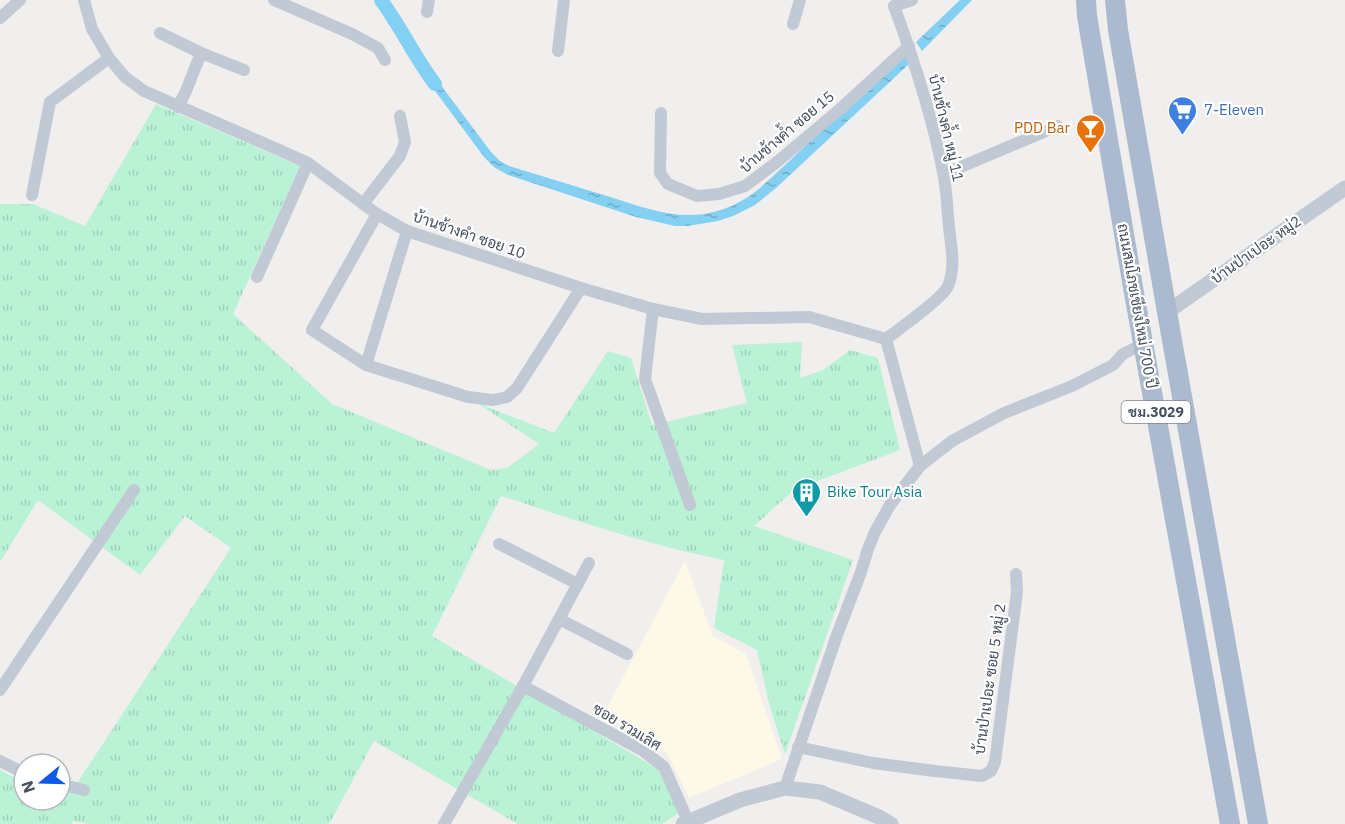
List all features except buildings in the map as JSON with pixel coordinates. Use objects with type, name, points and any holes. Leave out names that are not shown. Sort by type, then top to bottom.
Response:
[{"type":"main road","name":"ถนนสมโภชเชียงใหม่ 700 ปี","points":[[1086,0],[1144,348],[1230,824]]},
{"type":"main road","name":"ถนนสมโภชเชียงใหม่ 700 ปี","points":[[1115,0],[1118,30],[1258,824]]},
{"type":"street","points":[[0,18],[20,0]]},
{"type":"street","name":"บ้านช้างคำ ซอย 10","points":[[84,0],[92,28],[109,58],[124,77],[144,91],[178,107],[308,163],[377,214],[407,231],[653,309],[702,319],[809,317],[886,339]]},
{"type":"street","points":[[274,0],[352,34],[378,48],[385,60]]},
{"type":"street","points":[[558,51],[564,0]]},
{"type":"street","points":[[793,24],[800,0]]},
{"type":"street","points":[[890,3],[912,0]]},
{"type":"street","name":"บ้านช้างค้ำ หมู่ 11","points":[[886,339],[938,298],[947,288],[953,261],[944,174],[909,46],[890,3]]},
{"type":"street","points":[[160,33],[244,70]]},
{"type":"street","name":"บ้านช้างค้ำ ซอย 15","points":[[661,113],[660,173],[668,184],[697,196],[719,194],[746,186],[777,162],[839,110],[909,46]]},
{"type":"street","points":[[178,107],[201,53]]},
{"type":"street","points":[[32,195],[50,102],[109,58]]},
{"type":"street","points":[[363,204],[400,156],[405,142],[400,116]]},
{"type":"street","points":[[944,174],[1058,126]]},
{"type":"street","points":[[256,278],[308,163]]},
{"type":"street","name":"บ้านป่าเปอะ หมู่2","points":[[1167,312],[1345,188]]},
{"type":"street","points":[[377,214],[312,330],[366,365],[468,398],[492,400],[507,397],[517,388],[581,288]]},
{"type":"street","points":[[366,365],[407,231]]},
{"type":"street","points":[[653,309],[645,379],[690,505]]},
{"type":"street","points":[[886,339],[920,466]]},
{"type":"street","points":[[785,788],[875,531],[890,505],[920,466],[952,441],[1004,413],[1071,386],[1113,365],[1123,354],[1144,348]]},
{"type":"street","points":[[0,690],[134,490]]},
{"type":"street","points":[[499,544],[578,584]]},
{"type":"street","points":[[444,824],[590,563]]},
{"type":"street","name":"บ้านป่าเปอะ ซอย 5 หมู่ 2","points":[[798,747],[873,763],[935,771],[982,776],[991,771],[995,762],[1017,592],[1016,574]]},
{"type":"street","points":[[559,619],[627,654]]},
{"type":"street","name":"ซอย รวมเลิศ","points":[[522,686],[642,750],[664,767],[686,823]]},
{"type":"street","points":[[72,787],[84,790]]},
{"type":"street","points":[[686,823],[741,800],[785,788],[820,792],[891,824]]},
{"type":"shaded area","points":[[685,561],[713,636],[746,654],[782,759],[689,798],[667,753],[653,742],[603,715]]},
{"type":"green space","points":[[156,104],[300,166],[233,314],[332,404],[491,470],[507,468],[539,444],[477,403],[554,433],[608,351],[631,358],[652,425],[747,403],[732,345],[802,342],[800,378],[823,370],[850,350],[878,358],[900,450],[794,490],[754,526],[853,560],[785,754],[770,707],[757,650],[714,628],[724,560],[584,523],[501,496],[432,636],[658,769],[679,813],[662,824],[518,824],[374,741],[329,824],[89,824],[73,821],[71,824],[0,824],[0,770],[12,776],[12,812],[72,812],[72,791],[231,548],[185,516],[140,575],[38,500],[0,562],[0,204],[33,204],[85,226]]},
{"type":"water","points":[[960,0],[972,0],[922,51],[916,42]]},
{"type":"water","points":[[905,53],[909,64],[755,205],[718,221],[687,226],[675,226],[636,217],[508,175],[494,167],[484,157],[421,72],[428,68],[491,152],[509,166],[661,212],[694,215],[712,213],[729,207],[754,193]]},
{"type":"waterway","points":[[381,0],[435,84]]},
{"type":"place","name":"7-Eleven","points":[[1183,136]]},
{"type":"place","name":"PDD Bar","points":[[1091,154]]},
{"type":"place","name":"Bike Tour Asia","points":[[806,518]]}]
